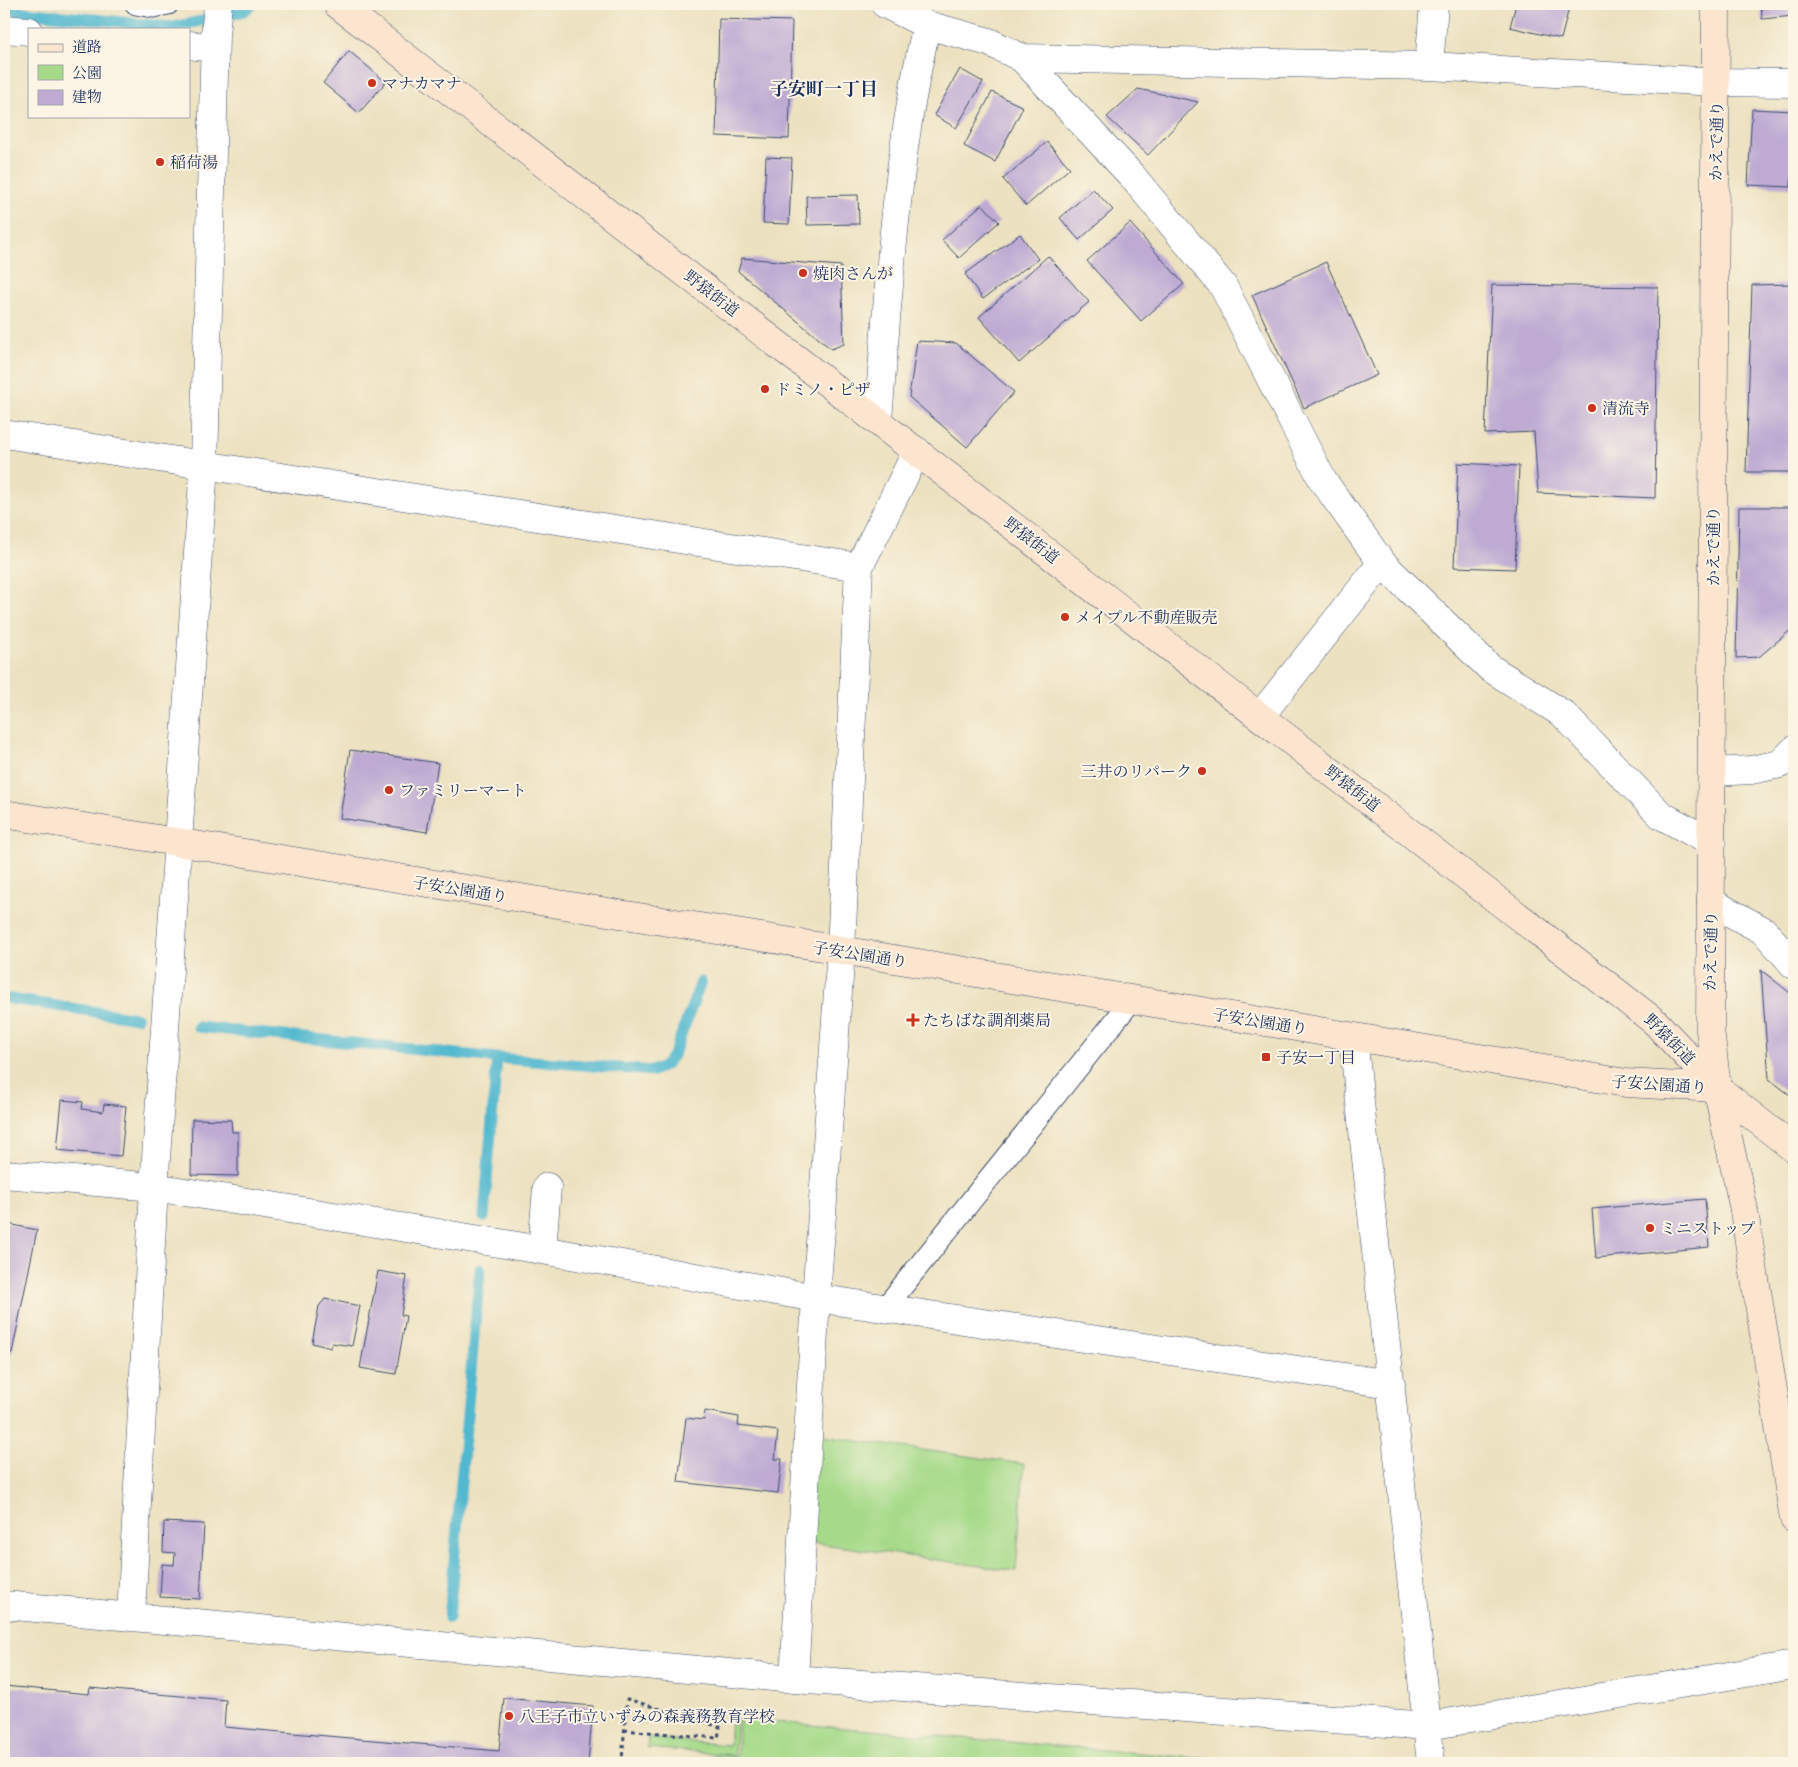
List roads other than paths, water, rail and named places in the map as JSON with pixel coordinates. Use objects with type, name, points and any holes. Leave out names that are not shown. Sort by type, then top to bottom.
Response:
[{"type":"street","points":[[131,1616],[154,1187],[204,466],[206,43],[218,4]]},
{"type":"street","name":"野猿街道","points":[[337,4],[1655,1022],[1717,1088],[1794,1149]]},
{"type":"street","points":[[885,4],[927,25],[989,42],[1022,58],[1132,176],[1223,286],[1323,481],[1382,563],[1490,668],[1563,714],[1661,815],[1712,843]]},
{"type":"street","points":[[1429,66],[1434,4]]},
{"type":"street","name":"かえで通り","points":[[1716,4],[1710,1030],[1717,1088],[1743,1205],[1794,1519]]},
{"type":"street","points":[[878,420],[902,159],[913,83],[927,25]]},
{"type":"street","points":[[4,29],[28,31]]},
{"type":"street","points":[[1022,58],[1429,66],[1716,82],[1794,83]]},
{"type":"street","points":[[4,434],[859,567]]},
{"type":"street","points":[[794,1679],[816,1298],[841,950],[859,567],[916,451]]},
{"type":"street","points":[[1260,716],[1382,563]]},
{"type":"street","points":[[1712,772],[1751,770],[1780,764],[1794,750]]},
{"type":"street","name":"子安公園通り","points":[[4,814],[841,950],[1626,1083],[1717,1088]]},
{"type":"street","points":[[1711,902],[1764,931],[1794,965]]},
{"type":"street","points":[[1353,1037],[1431,1763]]},
{"type":"street","points":[[4,1174],[154,1187],[542,1250],[816,1298],[1391,1384]]},
{"type":"street","points":[[542,1250],[546,1187]]},
{"type":"street","points":[[4,1604],[794,1679],[1428,1726],[1794,1666]]},
{"type":"lane","points":[[136,4],[153,7],[168,4]]},
{"type":"lane","points":[[885,1308],[1132,1000]]},
{"type":"waterway","points":[[4,10],[173,27],[242,12],[253,4]]},
{"type":"waterway","points":[[198,1027],[497,1058],[653,1071],[666,1065],[674,1054],[701,982]]},
{"type":"waterway","points":[[4,998],[137,1018]]},
{"type":"waterway","points":[[484,1217],[497,1058]]},
{"type":"waterway","points":[[449,1618],[480,1269]]},
{"type":"place","name":"マナカマナ","points":[[372,83]]},
{"type":"place","name":"稲荷湯","points":[[160,162]]},
{"type":"place","name":"焼肉さんが","points":[[803,273]]},
{"type":"place","name":"ドミノ・ピザ","points":[[765,389]]},
{"type":"place","name":"清流寺","points":[[1592,408]]},
{"type":"place","name":"メイプル不動産販売","points":[[1065,617]]},
{"type":"place","name":"三井のリパーク","points":[[1202,771]]},
{"type":"place","name":"ファミリーマート","points":[[389,790]]},
{"type":"place","name":"たちばな調剤薬局","points":[[913,1020]]},
{"type":"place","name":"子安一丁目","points":[[1266,1057]]},
{"type":"place","name":"ミニストップ","points":[[1650,1228]]},
{"type":"place","name":"八王子市立いずみの森義務教育学校","points":[[509,1716]]},
{"type":"district","name":"子安町一丁目","points":[[824,89]]}]
